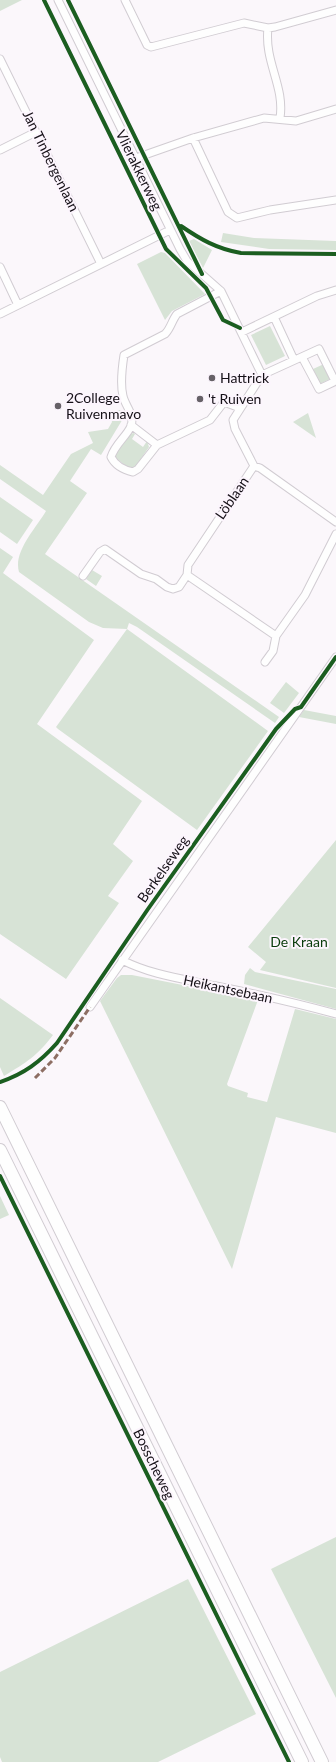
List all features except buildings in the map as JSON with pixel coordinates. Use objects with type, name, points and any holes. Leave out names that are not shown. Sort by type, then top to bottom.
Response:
[{"type":"main road","name":"Bosscheweg","points":[[0,1107],[322,1762]]},
{"type":"main road","name":"Bosscheweg","points":[[0,1150],[302,1762]]},
{"type":"street","name":"Vlierakkerweg","points":[[58,0],[170,230],[187,261],[221,291],[262,375]]},
{"type":"street","points":[[125,0],[147,45],[151,48],[244,23],[268,28],[336,10]]},
{"type":"street","points":[[268,28],[267,50],[282,101],[280,118]]},
{"type":"street","name":"Jan Tinbergenlaan","points":[[0,59],[101,264]]},
{"type":"street","points":[[136,158],[193,138],[264,118],[280,118],[296,121],[336,109]]},
{"type":"street","points":[[0,150],[36,132]]},
{"type":"street","points":[[193,138],[228,212],[237,218],[270,210],[336,200]]},
{"type":"street","points":[[0,314],[170,230]]},
{"type":"street","points":[[0,267],[18,304]]},
{"type":"street","points":[[242,332],[317,296],[336,290]]},
{"type":"street","points":[[221,291],[177,314],[173,319],[170,329],[165,334],[124,355],[122,366],[123,395],[131,412],[131,426],[114,449],[111,457],[114,462],[126,471],[133,472],[138,469],[156,445],[210,420],[224,402],[240,408]]},
{"type":"street","points":[[274,317],[294,360]]},
{"type":"street","points":[[254,466],[235,429],[233,420],[262,375],[319,349],[336,381],[319,389],[302,357]]},
{"type":"street","points":[[131,426],[156,445]]},
{"type":"street","name":"Löblaan","points":[[83,576],[100,552],[105,549],[141,574],[156,580],[167,587],[179,587],[187,575],[188,565],[254,466],[260,468],[336,522]]},
{"type":"street","points":[[265,662],[273,651],[276,636],[305,594],[336,534]]},
{"type":"street","points":[[187,575],[276,636]]},
{"type":"street","name":"Berkelseweg","points":[[90,1007],[336,657]]},
{"type":"street","name":"Heikantsebaan","points":[[122,960],[135,967],[163,975],[268,997],[336,1014]]},
{"type":"green space","points":[[0,0],[22,0],[0,11]]},
{"type":"green space","points":[[223,233],[254,238],[336,241],[336,250],[269,249],[221,242]]},
{"type":"green space","points":[[194,239],[212,250],[203,268],[189,241]]},
{"type":"green space","points":[[161,252],[165,253],[205,294],[172,311],[165,320],[137,264]]},
{"type":"green space","points":[[270,326],[285,356],[266,365],[251,335]]},
{"type":"green space","points":[[324,364],[332,378],[320,384],[313,369]]},
{"type":"green space","points":[[120,410],[124,417],[101,455],[91,449],[70,481],[87,493],[45,554],[279,717],[275,723],[137,627],[129,623],[127,629],[103,628],[89,622],[19,572],[19,556],[22,548],[46,511],[0,479],[0,465],[43,495],[71,454],[93,443],[88,432],[108,429],[112,422],[110,412]]},
{"type":"green space","points":[[308,413],[316,438],[293,422]]},
{"type":"green space","points":[[129,434],[135,434],[132,439],[143,447],[147,441],[149,447],[136,466],[132,468],[127,467],[115,457],[116,452]]},
{"type":"green space","points":[[0,497],[33,520],[17,544],[0,532]]},
{"type":"green space","points":[[0,548],[13,557],[3,573],[94,640],[37,724],[142,801],[113,844],[133,861],[108,896],[119,903],[66,979],[0,934]]},
{"type":"green space","points":[[92,570],[102,576],[96,586],[86,579]]},
{"type":"green space","points":[[127,629],[268,731],[197,830],[56,727]]},
{"type":"green space","points":[[286,682],[299,693],[284,713],[270,703]]},
{"type":"green space","points":[[304,710],[336,716],[336,724],[299,717]]},
{"type":"green space","name":"De Kraan","points":[[336,840],[336,988],[260,970],[266,962],[248,947]]},
{"type":"green space","points":[[250,968],[255,972],[336,989],[336,1009],[244,984],[245,975]]},
{"type":"green space","points":[[121,975],[132,975],[258,1000],[227,1084],[228,1086],[248,1093],[247,1097],[267,1102],[295,1009],[336,1019],[336,1133],[276,1117],[232,1269],[100,1001],[117,978]]},
{"type":"green space","points":[[0,998],[53,1035],[31,1058],[4,1076],[0,1067]]},
{"type":"green space","points":[[0,1196],[9,1215],[0,1219]]},
{"type":"green space","points":[[336,1537],[336,1698],[271,1569]]},
{"type":"green space","points":[[188,1579],[256,1714],[158,1762],[2,1762],[0,1757],[0,1672]]},
{"type":"marked path","points":[[35,1078],[55,1058],[90,1007]]},
{"type":"cycle path","points":[[44,0],[166,249],[206,288],[223,320],[240,328]]},
{"type":"cycle path","points":[[68,0],[202,274]]},
{"type":"cycle path","points":[[181,226],[209,243],[224,249],[241,253],[336,254]]},
{"type":"cycle path","points":[[0,1082],[9,1079],[31,1067],[57,1043],[148,909],[276,729],[295,709],[301,707],[336,657]]},
{"type":"cycle path","points":[[0,1176],[289,1762]]},
{"type":"place","name":"Hattrick","points":[[212,378]]},
{"type":"place","name":"'t Ruiven","points":[[200,399]]},
{"type":"place","name":"2College Ruivenmavo","points":[[58,406]]}]
